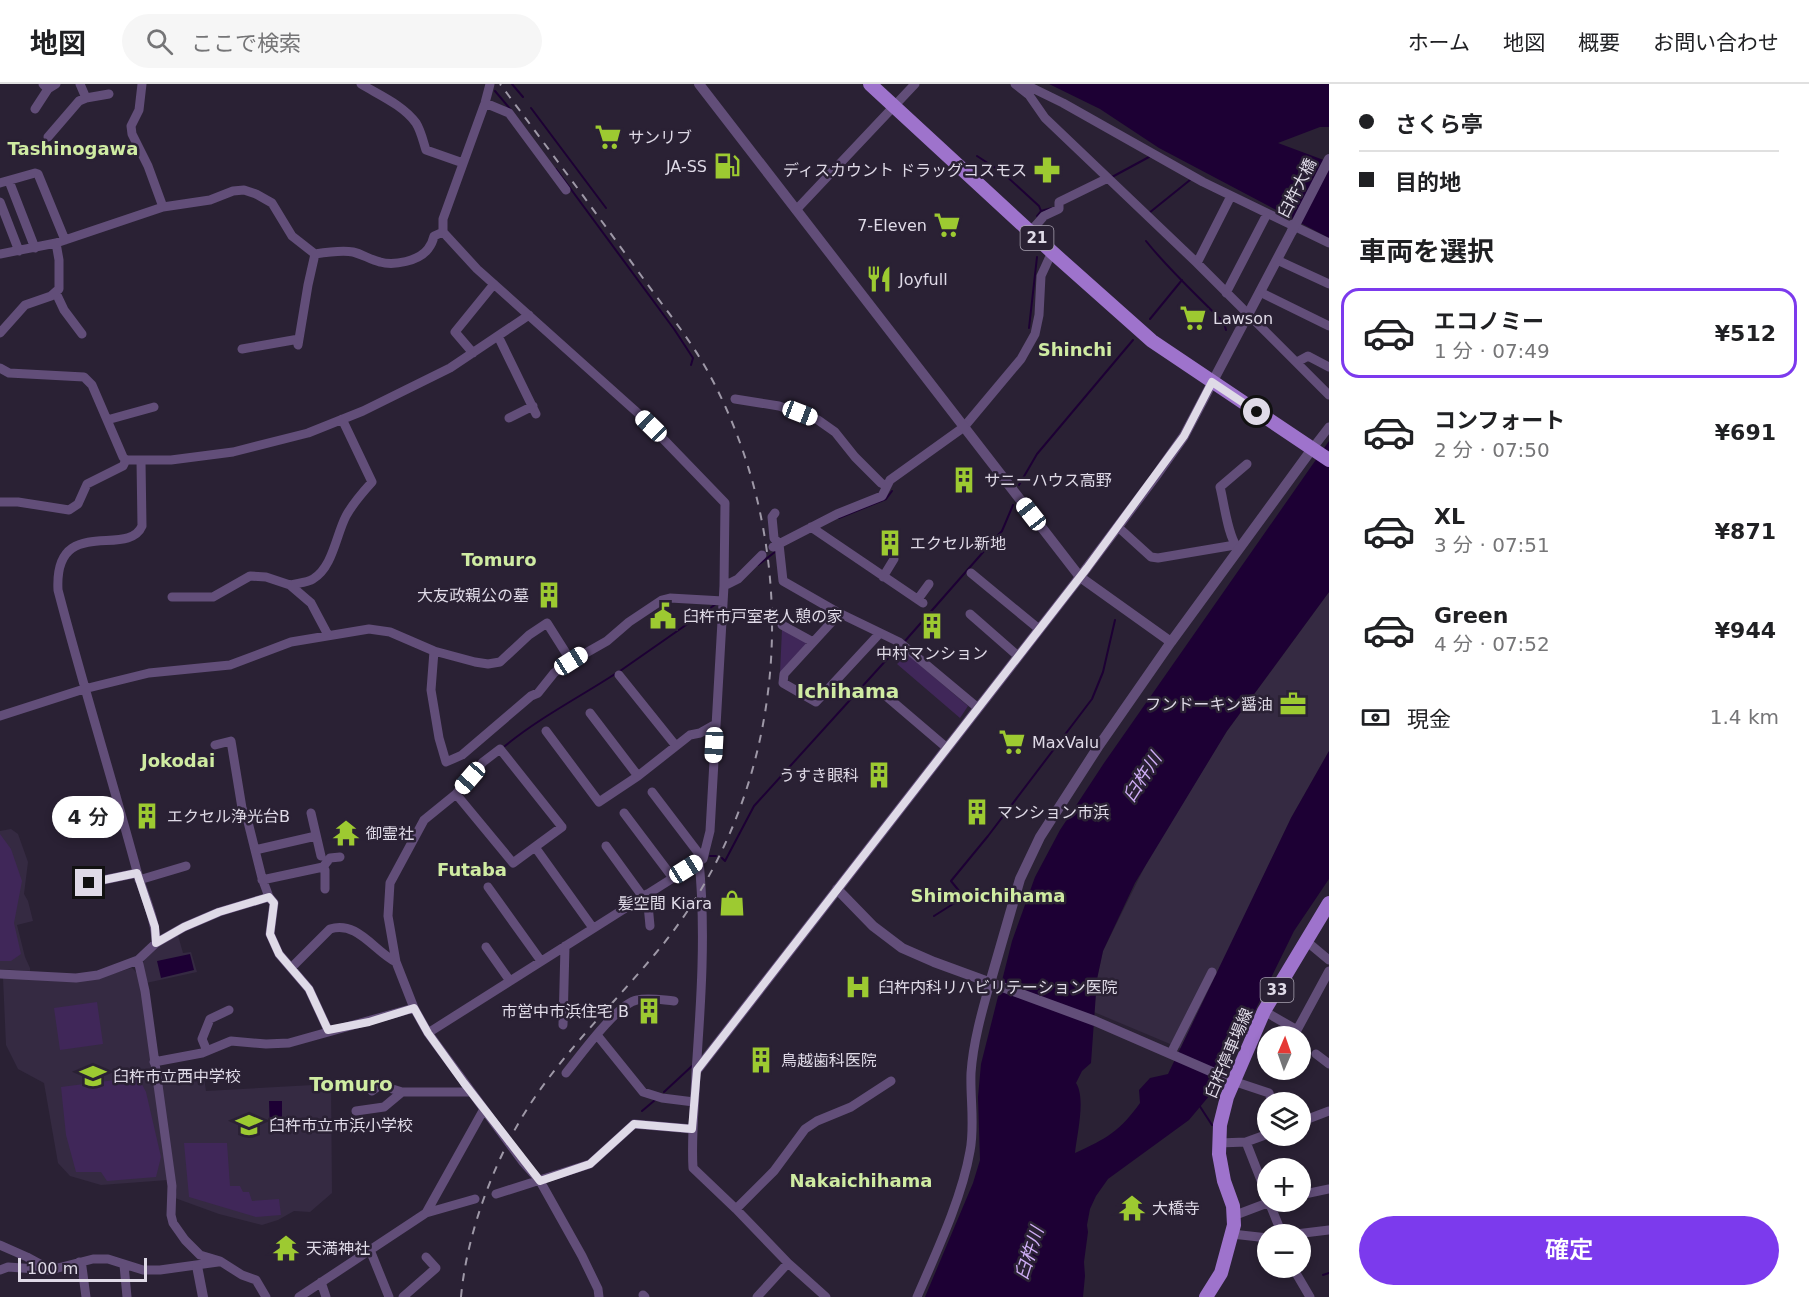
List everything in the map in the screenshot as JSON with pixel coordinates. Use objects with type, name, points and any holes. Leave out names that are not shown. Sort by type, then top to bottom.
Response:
[{"type":"main road","name":"21","points":[[870,84],[1152,341],[1320,453]]},
{"type":"main road","name":"臼杵停車場線","points":[[1206,1297],[1221,1273],[1232,1234],[1233,1206],[1221,1164],[1219,1143],[1228,1079],[1264,1011],[1329,903]]},
{"type":"street","points":[[80,84],[86,98]]},
{"type":"street","points":[[142,84],[139,110],[131,126],[132,134],[148,166],[163,207]]},
{"type":"street","points":[[699,84],[1080,577],[1171,642]]},
{"type":"street","points":[[796,210],[915,84]]},
{"type":"street","points":[[1015,84],[1029,95],[1045,118],[1197,263],[1329,395]]},
{"type":"street","points":[[1024,84],[1063,103],[1231,196],[1329,243]]},
{"type":"street","points":[[366,85],[411,117],[420,131],[426,150],[463,164]]},
{"type":"street","points":[[489,85],[485,104],[443,219],[443,231],[477,269],[640,415],[725,503],[723,601],[710,831],[701,860],[702,972],[692,1129],[693,1168],[788,1263],[826,1297]]},
{"type":"street","points":[[35,109],[49,86]]},
{"type":"street","points":[[48,137],[79,101],[109,93]]},
{"type":"street","points":[[485,104],[509,113],[566,190]]},
{"type":"street","name":"臼杵大橋","points":[[697,1070],[1080,577],[1184,436],[1329,159]]},
{"type":"street","points":[[0,333],[25,305],[56,293],[60,284],[60,242],[38,174],[34,173],[5,182],[35,248]]},
{"type":"street","points":[[1030,232],[1044,216],[1059,209],[1059,202],[1108,178]]},
{"type":"street","points":[[1,252],[19,251],[60,242],[163,207],[210,200],[233,191],[249,191],[272,203],[292,236],[315,254],[335,251],[353,252],[379,262],[394,263],[410,260],[424,253],[434,236],[443,231]]},
{"type":"street","points":[[1197,263],[1231,196]]},
{"type":"street","points":[[0,202],[19,251]]},
{"type":"street","points":[[1226,294],[1267,214]]},
{"type":"street","points":[[776,546],[814,530],[837,514],[882,496],[890,480],[964,427],[1022,359],[1032,340],[1037,325],[1041,276],[1052,252]]},
{"type":"street","points":[[243,349],[299,342],[315,254]]},
{"type":"street","points":[[1277,260],[1329,284]]},
{"type":"street","points":[[473,353],[455,332],[494,284]]},
{"type":"street","points":[[1260,292],[1329,326]]},
{"type":"street","points":[[56,293],[66,313],[82,334]]},
{"type":"street","points":[[126,460],[171,460],[233,452],[308,433],[384,402],[450,368],[529,315]]},
{"type":"street","points":[[498,336],[534,410],[509,418]]},
{"type":"street","points":[[1297,363],[1308,356],[1329,367]]},
{"type":"street","points":[[0,368],[9,373],[84,377],[92,384],[126,460]]},
{"type":"street","points":[[735,399],[779,406],[818,420],[835,432],[855,457],[886,486]]},
{"type":"street","points":[[107,420],[154,407]]},
{"type":"street","points":[[290,585],[311,581],[315,578],[327,562],[345,518],[356,499],[372,482],[342,419]]},
{"type":"street","points":[[917,1297],[966,1172],[971,1148],[973,1056],[1020,879],[1040,837],[1098,747],[1237,547],[1320,453],[1329,427]]},
{"type":"street","points":[[0,502],[18,502],[44,508],[70,510],[78,504],[87,484],[123,466],[126,460]]},
{"type":"street","points":[[141,460],[142,526],[139,532],[126,540],[96,540],[81,544],[69,551],[61,561],[58,590],[84,689],[155,927],[156,943]]},
{"type":"street","points":[[1237,547],[1229,530],[1220,487],[1247,464]]},
{"type":"street","points":[[775,513],[771,526],[783,581],[839,614],[899,642],[978,708]]},
{"type":"street","points":[[1118,527],[1151,557],[1158,558],[1237,547]]},
{"type":"street","points":[[814,530],[920,601],[929,584]]},
{"type":"street","points":[[723,586],[738,579],[762,555]]},
{"type":"street","points":[[883,577],[894,559]]},
{"type":"street","points":[[971,573],[1039,629]]},
{"type":"street","points":[[172,597],[213,597],[250,576],[266,577],[290,585],[311,603],[328,635]]},
{"type":"street","points":[[434,651],[431,690],[439,738],[446,762],[473,747],[531,696],[538,693],[554,674],[571,661],[607,641],[629,622],[662,600],[670,598],[723,601]]},
{"type":"street","points":[[839,614],[784,674],[783,683],[816,702],[880,633]]},
{"type":"street","points":[[970,614],[1018,656]]},
{"type":"street","points":[[0,716],[84,689],[149,673],[230,665],[291,642],[354,631],[381,630],[405,637],[434,651],[488,664],[500,662],[529,635],[547,623],[571,661]]},
{"type":"street","points":[[782,625],[813,642]]},
{"type":"street","points":[[619,675],[676,746]]},
{"type":"street","points":[[879,690],[947,748]]},
{"type":"street","points":[[590,712],[638,776]]},
{"type":"street","points":[[546,731],[599,802],[638,776],[690,735],[700,733],[716,723]]},
{"type":"street","points":[[215,745],[231,741],[242,808],[248,822],[262,880],[274,903],[270,934],[279,954],[309,989],[328,1030]]},
{"type":"street","points":[[456,794],[513,863],[562,827],[500,749],[483,762],[456,794],[424,820],[390,883],[388,916],[396,962],[414,1008],[428,1033],[540,1181],[582,1256],[598,1289],[598,1297]]},
{"type":"street","points":[[652,792],[701,860]]},
{"type":"street","points":[[310,813],[321,856]]},
{"type":"street","points":[[624,813],[674,878]]},
{"type":"street","points":[[255,850],[316,836]]},
{"type":"street","points":[[606,846],[645,896],[650,926]]},
{"type":"street","points":[[535,847],[593,928]]},
{"type":"street","points":[[262,880],[323,867],[330,858],[340,857]]},
{"type":"street","points":[[428,1033],[701,860]]},
{"type":"street","points":[[89,883],[186,866]]},
{"type":"street","points":[[323,867],[325,889]]},
{"type":"street","points":[[488,887],[541,961]]},
{"type":"street","points":[[837,889],[873,926],[902,948],[1095,1021],[1228,1079],[1266,1092]]},
{"type":"street","points":[[0,974],[87,977],[138,960],[156,943],[184,927],[219,912],[269,897]]},
{"type":"street","points":[[291,968],[330,929],[338,927],[353,929],[396,962]]},
{"type":"street","points":[[1305,940],[1329,960]]},
{"type":"street","points":[[563,1025],[565,946]]},
{"type":"street","points":[[486,947],[510,981]]},
{"type":"street","points":[[138,960],[145,991],[172,1186],[173,1223],[178,1232],[200,1255],[220,1261],[242,1275],[256,1280],[266,1297]]},
{"type":"street","points":[[1264,1011],[1297,1030],[1329,970]]},
{"type":"street","points":[[1173,1054],[1212,972]]},
{"type":"street","points":[[566,1073],[625,1005],[636,1000],[674,1001]]},
{"type":"street","points":[[154,1062],[207,1051],[231,1041],[289,1043],[328,1030],[369,1022],[414,1008]]},
{"type":"street","points":[[207,1051],[202,1040],[210,1020],[229,1011]]},
{"type":"street","points":[[597,1035],[643,1092],[662,1098],[694,1102]]},
{"type":"street","points":[[1316,1054],[1329,1064]]},
{"type":"street","points":[[736,1209],[774,1171],[805,1129],[817,1121],[851,1107],[891,1081]]},
{"type":"street","points":[[372,1091],[380,1085],[402,1092],[471,1092]]},
{"type":"street","points":[[356,1111],[384,1107],[402,1092]]},
{"type":"street","points":[[426,1213],[484,1108]]},
{"type":"street","points":[[1311,1118],[1329,1112]]},
{"type":"street","points":[[496,1194],[590,1164],[634,1124],[692,1129]]},
{"type":"street","points":[[1219,1143],[1246,1142],[1257,1138]]},
{"type":"street","points":[[1246,1142],[1257,1170]]},
{"type":"street","points":[[1311,1193],[1329,1189]]},
{"type":"street","points":[[299,1297],[426,1213],[475,1199]]},
{"type":"street","points":[[1233,1216],[1257,1206]]},
{"type":"street","points":[[1311,1232],[1329,1230]]},
{"type":"street","points":[[1232,1234],[1257,1237]]},
{"type":"street","points":[[0,1245],[50,1270]]},
{"type":"street","points":[[370,1250],[389,1297]]},
{"type":"street","points":[[403,1297],[436,1268],[426,1257]]},
{"type":"street","points":[[0,1270],[8,1267],[50,1270],[93,1258],[105,1259],[143,1270],[197,1266],[220,1261]]},
{"type":"street","points":[[79,1262],[82,1267],[86,1297]]},
{"type":"street","points":[[757,1297],[788,1263]]},
{"type":"street","points":[[123,1265],[127,1297]]},
{"type":"street","points":[[197,1266],[203,1297]]},
{"type":"street","points":[[1299,1278],[1310,1297]]},
{"type":"street","points":[[321,1282],[326,1297]]},
{"type":"shaded area","name":"フンドーキン醤油","points":[[1329,592],[1329,751],[1291,818],[1182,1049],[1094,1012],[1097,979],[1103,951],[1151,854],[1227,731]]},
{"type":"shaded area","points":[[782,629],[806,641],[806,646],[780,673]]},
{"type":"shaded area","points":[[907,654],[968,706],[960,718],[897,664]]},
{"type":"shaded area","points":[[11,829],[18,834],[28,862],[24,894],[33,921],[17,925],[30,971],[0,969],[0,831]]},
{"type":"shaded area","points":[[0,834],[11,849],[22,881],[14,923],[21,954],[11,961],[0,961]]},
{"type":"shaded area","points":[[177,932],[183,953],[191,952],[197,972],[146,983],[142,967],[146,955]]},
{"type":"shaded area","name":"臼杵市立西中学校","points":[[132,968],[136,972],[142,989],[168,1180],[101,1185],[70,1176],[58,1163],[44,1083],[18,1069],[6,1045],[3,978],[94,979]]},
{"type":"shaded area","points":[[97,1002],[103,1044],[60,1050],[54,1008]]},
{"type":"shaded area","points":[[138,1077],[146,1092],[161,1157],[156,1177],[107,1181],[101,1172],[76,1172],[66,1135],[61,1087]]},
{"type":"shaded area","name":"臼杵市立市浜小学校","points":[[204,1078],[206,1091],[331,1084],[332,1193],[310,1212],[294,1211],[278,1220],[262,1225],[219,1214],[175,1198],[177,1190],[161,1085]]},
{"type":"shaded area","points":[[184,1143],[227,1143],[230,1186],[240,1186],[243,1192],[249,1192],[252,1201],[279,1199],[281,1215],[256,1217],[189,1197]]},
{"type":"water","points":[[1049,84],[1329,84],[1329,127],[1320,127],[1278,143],[1329,162],[1329,238],[1159,148],[1100,109]]},
{"type":"water","name":"臼杵川","points":[[1329,441],[1329,592],[1227,731],[1135,883],[1103,951],[1097,979],[1091,1063],[1082,1071],[1076,1083],[1081,1107],[1075,1153],[1104,1138],[1119,1127],[1140,1103],[1139,1090],[1150,1078],[1168,1074],[1291,818],[1329,751],[1329,879],[1294,931],[1226,1070],[1210,1095],[1189,1120],[1108,1179],[1096,1196],[1090,1209],[1087,1225],[1083,1297],[925,1297],[973,1183],[980,1160],[978,1097],[981,1064],[1012,941],[1035,877],[1060,830],[1104,763]]},
{"type":"water","points":[[190,954],[194,970],[161,978],[157,961]]},
{"type":"water","points":[[269,1101],[282,1101],[282,1132],[270,1132]]},
{"type":"waterway","points":[[512,84],[523,97]]},
{"type":"waterway","points":[[495,91],[511,110]]},
{"type":"waterway","points":[[531,108],[606,208]]},
{"type":"waterway","points":[[977,156],[1003,173],[1039,206],[1041,211]]},
{"type":"waterway","points":[[1112,177],[1149,157]]},
{"type":"waterway","points":[[556,169],[674,329],[693,358],[691,365]]},
{"type":"waterway","points":[[1149,213],[1190,180]]},
{"type":"waterway","points":[[1037,216],[1041,211],[1052,208]]},
{"type":"waterway","points":[[1146,241],[1224,323],[1226,330]]},
{"type":"waterway","points":[[1029,328],[1037,257]]},
{"type":"waterway","points":[[1150,319],[1182,280]]},
{"type":"waterway","points":[[1019,485],[1037,454],[1133,340]]},
{"type":"waterway","points":[[839,518],[886,499],[892,491]]},
{"type":"waterway","points":[[997,536],[1002,531],[1013,505]]},
{"type":"waterway","points":[[905,641],[992,542]]},
{"type":"waterway","points":[[758,565],[775,552]]},
{"type":"waterway","points":[[620,671],[716,604]]},
{"type":"waterway","points":[[934,916],[964,897],[951,881],[1092,699],[1103,672],[1115,620]]},
{"type":"waterway","points":[[722,858],[725,861],[754,806],[898,647]]},
{"type":"waterway","points":[[505,746],[545,717],[615,674]]},
{"type":"waterway","points":[[710,856],[716,856]]},
{"type":"waterway","points":[[664,1092],[692,1066]]},
{"type":"waterway","points":[[642,1111],[655,1100]]},
{"type":"waterway","points":[[1199,1105],[1212,1125]]},
{"type":"waterway","points":[[1323,1275],[1329,1273]]},
{"type":"railway","points":[[461,1297],[470,1245],[486,1192],[521,1119],[563,1060],[655,954],[701,890],[735,821],[758,747],[770,670],[771,593],[761,516],[739,441],[707,370],[675,321],[500,84]]},
{"type":"place","name":"サンリブ","points":[[608,137]]},
{"type":"place","name":"JA-SS","points":[[727,166]]},
{"type":"place","name":"ディスカウント ドラッグコスモス","points":[[1047,170]]},
{"type":"place","name":"7-Eleven","points":[[947,225]]},
{"type":"place","name":"Joyfull","points":[[879,279]]},
{"type":"place","name":"Lawson","points":[[1193,318]]},
{"type":"place","name":"サニーハウス高野","points":[[964,480]]},
{"type":"place","name":"エクセル新地","points":[[890,543]]},
{"type":"place","name":"大友政親公の墓","points":[[549,595]]},
{"type":"place","name":"臼杵市戸室老人憩の家","points":[[663,616]]},
{"type":"place","name":"中村マンション","points":[[932,626]]},
{"type":"place","name":"フンドーキン醤油","points":[[1293,704]]},
{"type":"place","name":"MaxValu","points":[[1012,742]]},
{"type":"place","name":"うすき眼科","points":[[879,775]]},
{"type":"place","name":"マンション市浜","points":[[977,812]]},
{"type":"place","name":"エクセル浄光台B","points":[[147,816]]},
{"type":"place","name":"御霊社","points":[[346,833]]},
{"type":"place","name":"髪空間 Kiara","points":[[732,903]]},
{"type":"place","name":"臼杵内科リハビリテーション医院","points":[[858,987]]},
{"type":"place","name":"市営中市浜住宅 B","points":[[649,1011]]},
{"type":"place","name":"鳥越歯科医院","points":[[761,1060]]},
{"type":"place","name":"臼杵市立西中学校","points":[[93,1076]]},
{"type":"place","name":"臼杵市立市浜小学校","points":[[249,1125]]},
{"type":"place","name":"大橋寺","points":[[1132,1208]]},
{"type":"place","name":"天満神社","points":[[286,1248]]},
{"type":"district","name":"Tashinogawa","points":[[73,148]]},
{"type":"district","name":"Shinchi","points":[[1075,349]]},
{"type":"district","name":"Tomuro","points":[[499,559]]},
{"type":"district","name":"Ichihama","points":[[848,691]]},
{"type":"district","name":"Jokodai","points":[[178,760]]},
{"type":"district","name":"Futaba","points":[[472,869]]},
{"type":"district","name":"Shimoichihama","points":[[988,895]]},
{"type":"district","name":"Tomuro","points":[[351,1084]]},
{"type":"district","name":"Nakaichihama","points":[[861,1180]]},
{"type":"route","points":[[89,883],[137,873],[155,927],[156,943],[184,927],[219,912],[269,897],[274,903],[270,934],[279,954],[309,989],[328,1030],[369,1022],[414,1008],[428,1033],[464,1083],[540,1181],[590,1164],[634,1124],[692,1129],[697,1070],[1087,568],[1184,436],[1212,382],[1257,412]]}]
